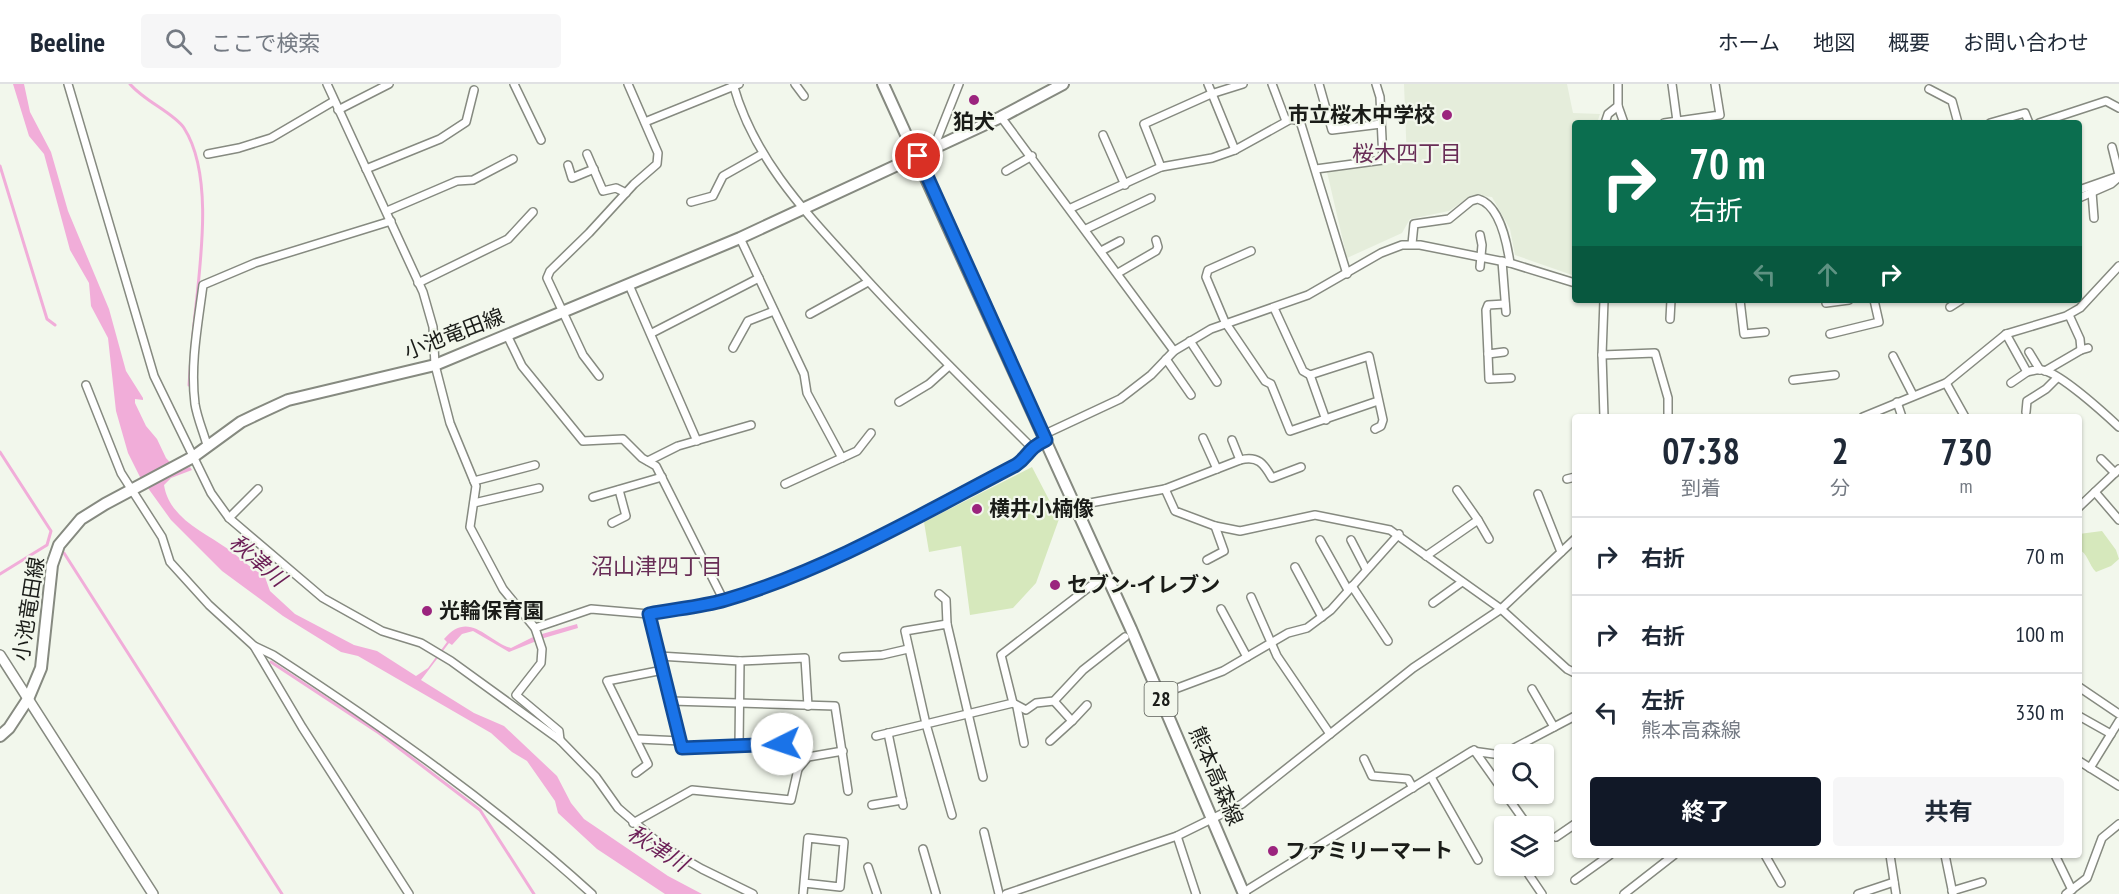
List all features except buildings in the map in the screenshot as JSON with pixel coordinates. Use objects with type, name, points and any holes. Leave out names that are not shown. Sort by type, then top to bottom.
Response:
[{"type":"main road","name":"熊本高森線","points":[[883,84],[918,156],[1159,695],[1244,893]]},
{"type":"main road","name":"小池竜田線","points":[[0,736],[9,728],[28,699],[41,668],[52,565],[59,545],[81,519],[193,457],[241,422],[288,400],[435,365],[740,238],[1001,117],[1063,84]]},
{"type":"street","points":[[68,84],[154,376],[211,493],[229,518],[323,598],[382,631],[421,643],[560,740],[596,777],[618,808],[662,846],[692,864],[753,894]]},
{"type":"street","points":[[327,84],[387,211],[418,283],[433,327],[435,365],[450,423],[474,481],[474,502],[470,527],[503,589],[535,628],[542,649],[541,663],[516,695],[559,731],[560,740]]},
{"type":"street","points":[[338,110],[389,84]]},
{"type":"street","points":[[514,84],[541,140]]},
{"type":"street","points":[[599,376],[583,355],[548,278],[550,271],[657,164],[658,153],[628,84]]},
{"type":"street","points":[[795,84],[804,96]]},
{"type":"street","points":[[934,147],[959,84]]},
{"type":"street","points":[[1208,84],[1235,150]]},
{"type":"street","points":[[1161,167],[1144,124],[1212,94],[1243,84]]},
{"type":"street","points":[[1272,84],[1286,121]]},
{"type":"street","points":[[1319,84],[1332,130],[1381,124]]},
{"type":"street","points":[[1316,169],[1383,160],[1380,93],[1376,84]]},
{"type":"street","points":[[1618,84],[1618,106],[1623,120]]},
{"type":"street","points":[[1672,84],[1677,120]]},
{"type":"street","points":[[1699,120],[1720,115],[1715,84]]},
{"type":"street","points":[[645,122],[735,85],[762,154],[801,209],[949,366],[1031,447]]},
{"type":"street","points":[[1929,89],[1952,101],[1957,120]]},
{"type":"street","points":[[366,169],[440,139],[466,122],[474,90]]},
{"type":"street","points":[[208,154],[271,138],[334,101]]},
{"type":"street","points":[[2048,120],[2106,101],[2119,108]]},
{"type":"street","points":[[1606,120],[1608,114],[1618,106]]},
{"type":"street","points":[[2000,120],[2025,113],[2028,120]]},
{"type":"street","points":[[1001,117],[1071,208],[1174,351]]},
{"type":"street","points":[[1071,208],[1161,167],[1212,158],[1235,150],[1286,121],[1296,118],[1300,121],[1316,169],[1347,274]]},
{"type":"street","points":[[1103,135],[1125,185]]},
{"type":"street","points":[[2112,147],[2119,176]]},
{"type":"street","points":[[587,154],[603,191],[616,188],[626,193]]},
{"type":"street","points":[[691,202],[713,196],[723,176],[762,154]]},
{"type":"street","points":[[1006,171],[1032,156]]},
{"type":"street","points":[[387,211],[457,181],[473,180],[513,159]]},
{"type":"street","points":[[568,165],[572,178],[594,170]]},
{"type":"street","points":[[2082,189],[2119,176]]},
{"type":"street","points":[[2082,197],[2111,184],[2119,176]]},
{"type":"street","points":[[2092,192],[2094,218]]},
{"type":"street","points":[[1086,229],[1151,198]]},
{"type":"street","points":[[1412,244],[1414,224],[1449,219],[1471,201],[1478,199],[1490,206],[1506,236],[1506,308],[1487,306],[1490,379],[1511,378]]},
{"type":"street","points":[[418,283],[508,239],[533,212]]},
{"type":"street","points":[[207,445],[195,406],[194,386],[203,285],[255,263],[391,221]]},
{"type":"street","points":[[1480,235],[1480,267]]},
{"type":"street","points":[[740,238],[804,374],[807,393],[842,458]]},
{"type":"street","points":[[1118,273],[1156,251],[1158,247],[1156,240]]},
{"type":"street","points":[[1101,251],[1120,241]]},
{"type":"street","points":[[535,628],[591,609],[649,614],[724,601],[814,568],[948,502],[1016,465],[1025,458],[1031,447],[1044,438],[1120,399],[1174,351],[1190,341],[1225,322],[1274,308],[1308,295],[1392,248],[1412,244],[1481,257],[1506,262],[1572,282]]},
{"type":"street","points":[[1251,251],[1207,272],[1210,288],[1225,322],[1265,381],[1271,384],[1290,431],[1378,401]]},
{"type":"street","points":[[1870,414],[1946,383],[2006,334],[2069,315],[2080,308],[2119,266]]},
{"type":"street","points":[[652,333],[759,278]]},
{"type":"street","points":[[810,314],[868,282]]},
{"type":"street","points":[[629,285],[652,333],[697,441]]},
{"type":"street","points":[[1604,303],[1602,355],[1604,414]]},
{"type":"street","points":[[1670,319],[1671,303]]},
{"type":"street","points":[[1740,303],[1744,334],[1765,332]]},
{"type":"street","points":[[1830,334],[1879,322],[1875,303]]},
{"type":"street","points":[[1950,307],[1956,303]]},
{"type":"street","points":[[1274,308],[1304,371],[1310,375],[1326,420]]},
{"type":"street","points":[[733,348],[748,321],[774,311]]},
{"type":"street","points":[[2011,383],[2028,372],[2042,370],[2085,349],[2069,315]]},
{"type":"street","points":[[2006,334],[2028,372]]},
{"type":"street","points":[[507,335],[522,366],[583,441],[622,439],[656,466],[724,601]]},
{"type":"street","points":[[1190,341],[1217,382]]},
{"type":"street","points":[[1488,354],[1504,352]]},
{"type":"street","points":[[2029,352],[2042,370],[2091,400],[2119,427]]},
{"type":"street","points":[[1602,355],[1655,353],[1668,398],[1668,414]]},
{"type":"street","points":[[1310,375],[1369,355],[1383,420],[1381,426],[1375,429]]},
{"type":"street","points":[[1893,356],[1913,395]]},
{"type":"street","points":[[1166,359],[1191,395]]},
{"type":"street","points":[[899,402],[929,384],[949,366]]},
{"type":"street","points":[[1793,380],[1834,375]]},
{"type":"street","points":[[2026,412],[2028,401],[2057,378]]},
{"type":"street","points":[[1946,383],[1963,414]]},
{"type":"street","points":[[86,385],[133,489],[162,537],[170,562],[209,605],[254,646],[403,741],[497,813],[592,894]]},
{"type":"street","points":[[1898,402],[1901,414]]},
{"type":"street","points":[[648,461],[678,446],[751,425]]},
{"type":"street","points":[[785,484],[857,451],[872,433]]},
{"type":"street","points":[[1203,438],[1217,469]]},
{"type":"street","points":[[1232,440],[1240,460]]},
{"type":"street","points":[[2082,504],[2117,471],[2101,459]]},
{"type":"street","points":[[1074,506],[1165,489],[1240,460],[1258,460],[1265,465],[1272,478],[1301,467]]},
{"type":"street","points":[[474,481],[535,465]]},
{"type":"street","points":[[593,498],[662,477]]},
{"type":"street","points":[[474,502],[539,488]]},
{"type":"street","points":[[229,518],[258,489]]},
{"type":"street","points":[[1165,489],[1174,510],[1215,526],[1244,530],[1291,518],[1322,515],[1399,534],[1501,609],[1572,672]]},
{"type":"street","points":[[612,523],[626,516],[619,490]]},
{"type":"street","points":[[1457,490],[1489,539]]},
{"type":"street","points":[[2095,492],[2119,520]]},
{"type":"street","points":[[1538,494],[1561,552]]},
{"type":"street","points":[[1426,556],[1462,526],[1478,520]]},
{"type":"street","points":[[1207,560],[1224,551],[1215,526]]},
{"type":"street","points":[[1159,695],[1222,672],[1288,633],[1306,628],[1322,617],[1399,534]]},
{"type":"street","points":[[1320,540],[1350,588],[1388,640]]},
{"type":"street","points":[[1351,540],[1366,569]]},
{"type":"street","points":[[1006,894],[1177,836],[1258,793],[1413,668],[1501,609],[1572,542]]},
{"type":"street","points":[[1295,567],[1322,617]]},
{"type":"street","points":[[1024,743],[1001,655],[1101,578]]},
{"type":"street","points":[[1434,603],[1462,582]]},
{"type":"street","points":[[939,594],[946,600],[947,624],[982,777]]},
{"type":"street","points":[[1251,597],[1273,642],[1277,656],[1330,734]]},
{"type":"street","points":[[1221,609],[1247,657]]},
{"type":"street","points":[[649,614],[682,748],[782,744],[786,763],[798,769]]},
{"type":"street","points":[[947,624],[905,631],[926,724],[952,815]]},
{"type":"street","points":[[876,736],[969,714],[1015,705],[1026,710],[1036,703],[1054,701],[1083,670],[1125,637]]},
{"type":"street","points":[[254,646],[302,727],[409,894]]},
{"type":"street","points":[[843,657],[882,655],[908,649]]},
{"type":"street","points":[[0,655],[153,894]]},
{"type":"street","points":[[659,656],[740,661],[805,658],[808,706]]},
{"type":"street","points":[[739,747],[740,661]]},
{"type":"street","points":[[636,773],[648,764],[607,681],[663,670]]},
{"type":"street","points":[[1532,689],[1554,727]]},
{"type":"street","points":[[2082,689],[2119,714]]},
{"type":"street","points":[[671,701],[739,705],[835,706],[848,791]]},
{"type":"street","points":[[1054,701],[1072,721]]},
{"type":"street","points":[[1050,741],[1086,705]]},
{"type":"street","points":[[1244,893],[1474,750],[1502,755],[1572,718]]},
{"type":"street","points":[[2082,718],[2111,734]]},
{"type":"street","points":[[2090,768],[2119,721]]},
{"type":"street","points":[[872,805],[902,802],[888,733]]},
{"type":"street","points":[[638,740],[681,741]]},
{"type":"street","points":[[1474,750],[1521,816]]},
{"type":"street","points":[[633,823],[692,790],[791,800],[798,769],[808,757],[843,751]]},
{"type":"street","points":[[1364,759],[1372,776],[1408,779],[1413,788]]},
{"type":"street","points":[[2082,763],[2119,786]]},
{"type":"street","points":[[1431,777],[1478,860]]},
{"type":"street","points":[[2056,858],[2069,892],[2087,878],[2102,838],[2119,824]]},
{"type":"street","points":[[1556,837],[1572,826]]},
{"type":"street","points":[[984,832],[999,894]]},
{"type":"street","points":[[1177,836],[1196,894]]},
{"type":"street","points":[[803,894],[808,838],[844,842],[840,887],[804,883]]},
{"type":"street","points":[[923,849],[936,894]]},
{"type":"street","points":[[1575,880],[1606,858]]},
{"type":"street","points":[[1624,894],[1670,858]]},
{"type":"street","points":[[1767,858],[1781,883]]},
{"type":"street","points":[[1890,858],[1896,894]]},
{"type":"street","points":[[1946,858],[1953,893],[1982,882]]},
{"type":"street","points":[[868,867],[877,894]]},
{"type":"street","points":[[1530,876],[1542,894]]},
{"type":"street","points":[[1858,894],[1894,882]]},
{"type":"shaded area","points":[[13,84],[24,84],[30,112],[51,152],[68,211],[109,309],[126,371],[143,398],[143,400],[135,399],[135,403],[166,458],[178,471],[190,467],[192,470],[171,478],[164,485],[173,507],[189,523],[261,574],[272,566],[265,577],[270,591],[295,614],[354,645],[377,651],[416,676],[428,668],[447,642],[444,639],[453,630],[462,627],[478,630],[511,648],[535,636],[577,624],[578,628],[509,652],[473,631],[462,634],[452,645],[449,643],[421,680],[474,713],[504,726],[557,776],[571,803],[584,819],[668,876],[702,894],[665,894],[597,849],[558,813],[555,801],[527,761],[512,752],[491,733],[358,656],[341,652],[283,616],[222,571],[171,520],[140,477],[128,453],[116,411],[108,338],[91,306],[89,283],[70,250],[44,154],[29,136]]},
{"type":"shaded area","points":[[1404,84],[1567,84],[1573,113],[1600,114],[1598,120],[1572,120],[1572,275],[1515,255],[1510,229],[1492,197],[1472,195],[1449,211],[1410,219],[1402,233],[1347,258],[1327,172],[1407,161]]},
{"type":"green space","points":[[1032,467],[1059,519],[1036,583],[1013,608],[970,615],[961,546],[929,552],[924,522]]},
{"type":"green space","points":[[2102,531],[2116,550],[2119,559],[2111,566],[2096,572],[2082,551],[2082,534]]},
{"type":"waterway","points":[[130,84],[179,122],[194,150],[203,205],[192,347]]},
{"type":"waterway","points":[[0,166],[47,319],[55,325]]},
{"type":"waterway","points":[[189,385],[191,357]]},
{"type":"waterway","points":[[0,452],[51,531],[47,545],[0,574]]},
{"type":"waterway","points":[[64,553],[282,894]]},
{"type":"waterway","points":[[271,662],[379,733],[480,810],[534,894]]},
{"type":"place","name":"狛犬","points":[[974,100]]},
{"type":"place","name":"市立桜木中学校","points":[[1447,115]]},
{"type":"place","name":"横井小楠像","points":[[977,509]]},
{"type":"place","name":"セブン-イレブン","points":[[1055,585]]},
{"type":"place","name":"光輪保育園","points":[[427,611]]},
{"type":"place","name":"ファミリーマート","points":[[1273,851]]},
{"type":"district","name":"桜木四丁目","points":[[1407,153]]},
{"type":"district","name":"沼山津四丁目","points":[[657,566]]},
{"type":"route","points":[[782,744],[682,748],[649,614],[724,601],[814,568],[948,502],[1016,465],[1025,458],[1031,447],[1046,440],[918,156]]},
{"type":"water label","name":"秋津川","points":[[258,560]]},
{"type":"water label","name":"秋津川","points":[[658,848]]}]
